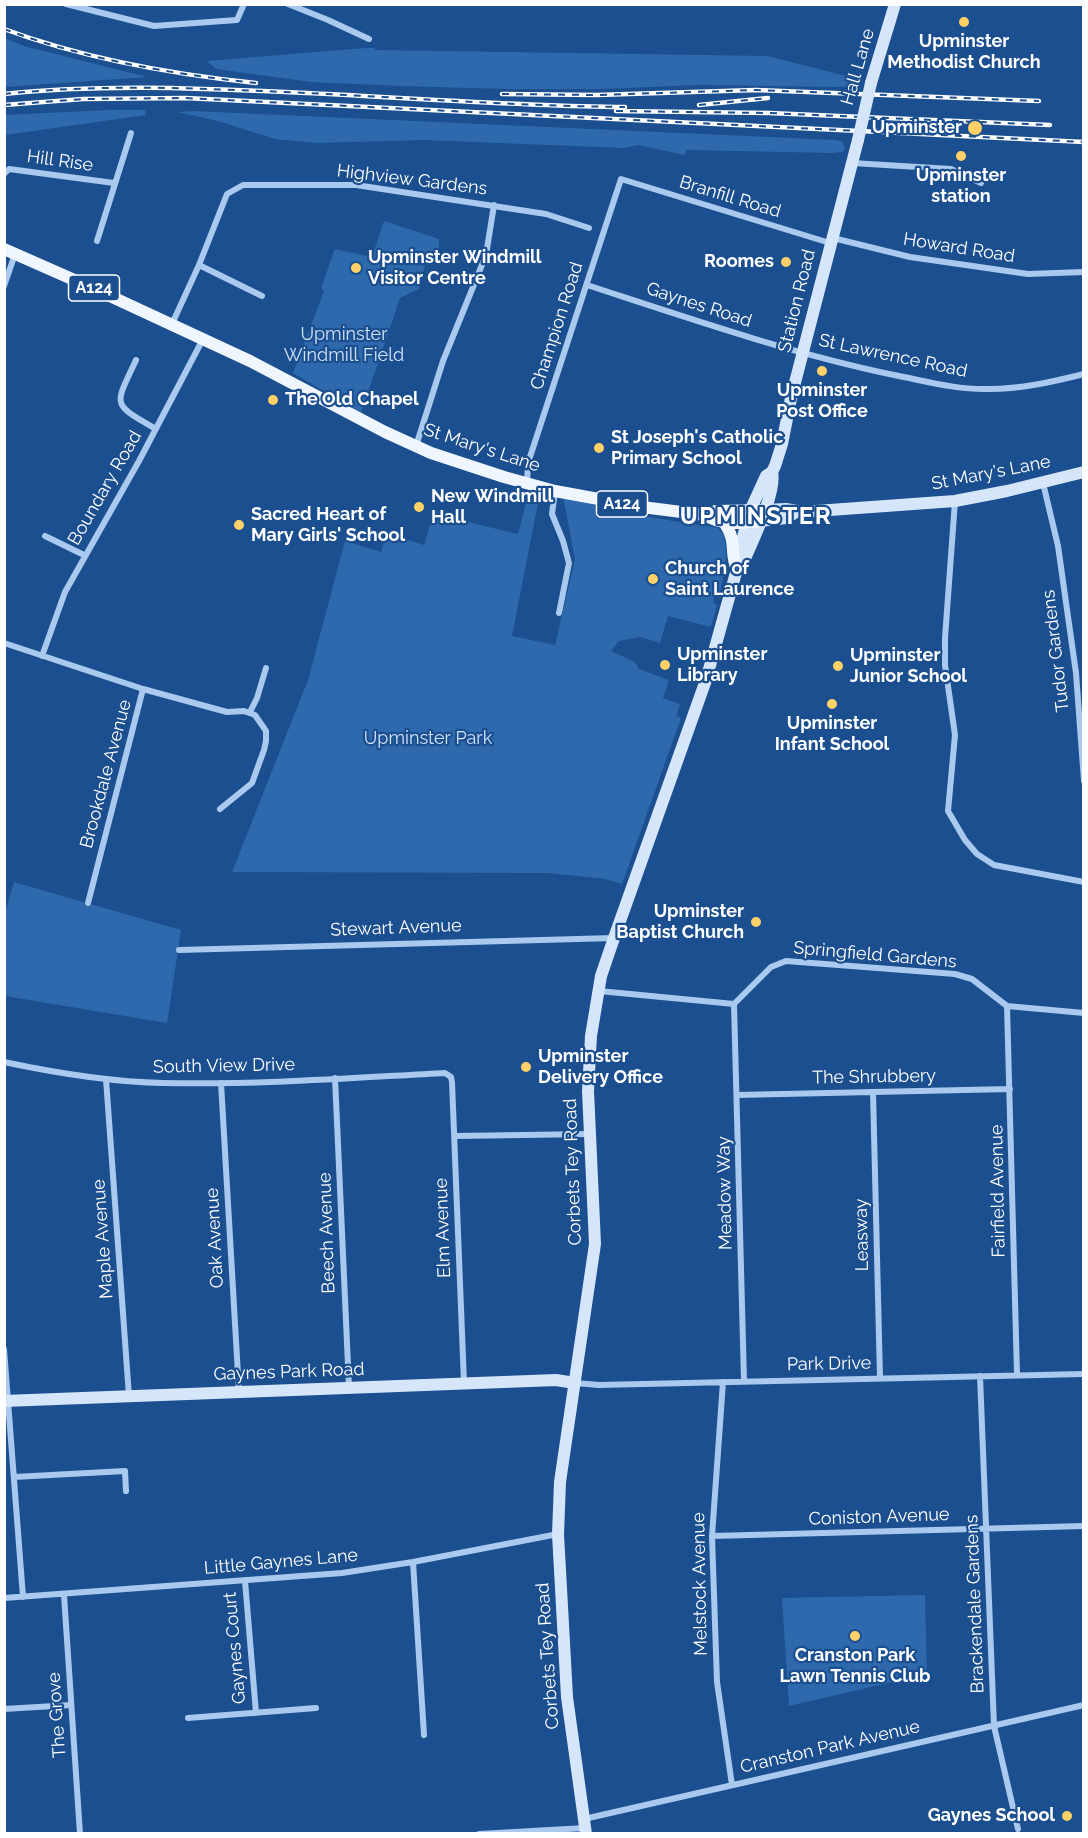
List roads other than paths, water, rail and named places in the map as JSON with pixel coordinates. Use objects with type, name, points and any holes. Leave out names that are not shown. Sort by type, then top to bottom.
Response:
[{"type":"main road","name":"Hall Lane","points":[[858,140],[871,83],[895,4]]},
{"type":"main road","name":"Station Road","points":[[762,515],[771,492],[774,469],[782,444],[802,352],[858,140]]},
{"type":"main road","name":"St Mary's Lane","points":[[10,251],[273,372],[416,446],[504,477],[555,491],[642,507],[705,515],[716,511],[748,516]]},
{"type":"main road","name":"Station Road","points":[[748,516],[766,476],[774,469]]},
{"type":"main road","points":[[774,469],[777,494],[786,504],[799,512]]},
{"type":"main road","name":"St Mary's Lane","points":[[724,522],[748,516],[786,518],[799,512],[955,501],[1043,483],[1083,472]]},
{"type":"main road","points":[[705,515],[724,522],[732,536],[734,561],[738,567]]},
{"type":"main road","name":"Corbets Tey Road","points":[[738,567],[744,561],[762,515]]},
{"type":"main road","name":"Corbets Tey Road","points":[[585,1827],[567,1697],[558,1533],[560,1482],[595,1244],[588,1081],[592,1024],[598,991],[614,938],[706,680],[738,567],[737,559],[748,516]]},
{"type":"main road","name":"Gaynes Park Road","points":[[6,1400],[556,1380],[575,1383]]},
{"type":"street","points":[[66,4],[154,26],[237,20],[244,4]]},
{"type":"street","points":[[288,4],[369,39]]},
{"type":"street","points":[[97,241],[131,133]]},
{"type":"street","points":[[852,163],[951,169],[981,183]]},
{"type":"street","name":"Hill Rise","points":[[4,174],[9,169],[114,183]]},
{"type":"street","name":"Branfill Road","points":[[621,179],[831,240]]},
{"type":"street","name":"Champion Road","points":[[527,483],[528,463],[621,179]]},
{"type":"street","name":"Highview Gardens","points":[[172,324],[228,194],[243,185],[356,185],[546,214],[589,228]]},
{"type":"street","points":[[416,446],[443,361],[486,255],[494,205]]},
{"type":"street","name":"Howard Road","points":[[831,240],[910,257],[1028,274],[1083,272]]},
{"type":"street","points":[[4,286],[10,251]]},
{"type":"street","points":[[199,265],[262,296]]},
{"type":"street","name":"Gaynes Road","points":[[587,285],[802,352]]},
{"type":"street","name":"Boundary Road","points":[[42,656],[65,592],[156,429],[203,339]]},
{"type":"street","name":"St Lawrence Road","points":[[802,352],[863,368],[953,387],[1019,388],[1083,374]]},
{"type":"street","points":[[136,360],[119,397],[121,407],[156,429]]},
{"type":"street","name":"Tudor Gardens","points":[[1043,483],[1058,546],[1076,673],[1083,781]]},
{"type":"street","points":[[555,491],[552,514],[569,563],[559,613]]},
{"type":"street","points":[[955,501],[945,638],[945,665],[955,735],[948,811],[965,840],[993,865],[1083,882]]},
{"type":"street","points":[[45,536],[84,555]]},
{"type":"street","name":"Brookdale Avenue","points":[[4,643],[143,689],[88,903]]},
{"type":"street","points":[[250,712],[266,668]]},
{"type":"street","points":[[1076,673],[1083,672]]},
{"type":"street","points":[[143,689],[227,712],[250,712],[255,715],[266,731],[264,750],[252,783],[220,808]]},
{"type":"street","name":"Stewart Avenue","points":[[179,950],[614,938]]},
{"type":"street","name":"Springfield Gardens","points":[[734,1004],[771,967],[786,961],[955,974],[972,979],[1008,1006]]},
{"type":"street","points":[[598,991],[734,1004]]},
{"type":"street","name":"Meadow Way","points":[[734,1004],[744,1381]]},
{"type":"street","points":[[1008,1006],[1083,1013]]},
{"type":"street","name":"Fairfield Avenue","points":[[1008,1006],[1017,1374]]},
{"type":"street","name":"South View Drive","points":[[4,1062],[106,1079],[161,1083],[221,1083],[445,1073]]},
{"type":"street","name":"Elm Avenue","points":[[445,1073],[451,1077],[452,1082],[464,1384]]},
{"type":"street","name":"Beech Avenue","points":[[335,1078],[349,1387]]},
{"type":"street","name":"Maple Avenue","points":[[106,1079],[129,1396]]},
{"type":"street","name":"Oak Avenue","points":[[221,1083],[239,1392]]},
{"type":"street","name":"The Shrubbery","points":[[737,1095],[1010,1089]]},
{"type":"street","name":"Leasway","points":[[873,1092],[880,1378]]},
{"type":"street","points":[[454,1136],[590,1134]]},
{"type":"street","points":[[4,1349],[6,1400],[23,1597]]},
{"type":"street","name":"Park Drive","points":[[575,1383],[599,1385],[1083,1374]]},
{"type":"street","name":"Brackendale Gardens","points":[[980,1376],[994,1726],[1018,1829]]},
{"type":"street","name":"Melstock Avenue","points":[[723,1382],[712,1536],[717,1682],[732,1785]]},
{"type":"street","points":[[14,1478],[126,1471],[126,1491]]},
{"type":"street","name":"Coniston Avenue","points":[[712,1536],[1083,1526]]},
{"type":"street","name":"Little Gaynes Lane","points":[[4,1598],[342,1573],[413,1562],[558,1533]]},
{"type":"street","points":[[413,1562],[424,1735]]},
{"type":"street","name":"Gaynes Court","points":[[245,1581],[256,1713]]},
{"type":"street","name":"The Grove","points":[[64,1595],[80,1833]]},
{"type":"street","points":[[4,1709],[71,1705]]},
{"type":"street","name":"Cranston Park Avenue","points":[[478,1833],[585,1827],[732,1785],[1083,1705]]},
{"type":"street","name":"Gaynes Court","points":[[188,1718],[316,1708]]},
{"type":"railway","points":[[4,29],[65,49],[128,64],[256,83]]},
{"type":"railway","points":[[4,94],[74,89],[180,88],[625,107]]},
{"type":"railway","points":[[502,94],[597,95],[756,90],[1039,101]]},
{"type":"railway","points":[[4,105],[83,99],[185,98],[1084,142]]},
{"type":"railway","points":[[699,105],[768,98]]},
{"type":"railway","points":[[616,111],[769,113],[1050,125]]},
{"type":"place","name":"Upminster Methodist Church","points":[[964,22]]},
{"type":"place","name":"Upminster","points":[[975,128]]},
{"type":"place","name":"Upminster station","points":[[961,156]]},
{"type":"place","name":"Roomes","points":[[786,262]]},
{"type":"place","name":"Upminster Windmill Visitor Centre","points":[[356,268]]},
{"type":"place","name":"Upminster Post Office","points":[[822,371]]},
{"type":"place","name":"The Old Chapel","points":[[273,400]]},
{"type":"place","name":"St Joseph's Catholic Primary School","points":[[599,448]]},
{"type":"place","name":"New Windmill Hall","points":[[419,507]]},
{"type":"place","name":"Sacred Heart of Mary Girls' School","points":[[239,525]]},
{"type":"place","name":"Church of Saint Laurence","points":[[653,579]]},
{"type":"place","name":"Upminster Library","points":[[665,665]]},
{"type":"place","name":"Upminster Junior School","points":[[838,666]]},
{"type":"place","name":"Upminster Infant School","points":[[832,704]]},
{"type":"place","name":"Upminster Baptist Church","points":[[756,922]]},
{"type":"place","name":"Upminster Delivery Office","points":[[526,1067]]},
{"type":"place","name":"Cranston Park Lawn Tennis Club","points":[[855,1636]]},
{"type":"place","name":"Gaynes School","points":[[1067,1816]]},
{"type":"district","name":"UPMINSTER","points":[[756,517]]},
{"type":"park label","name":"Upminster Windmill Field","points":[[344,345]]},
{"type":"park label","name":"Upminster Park","points":[[428,739]]}]
